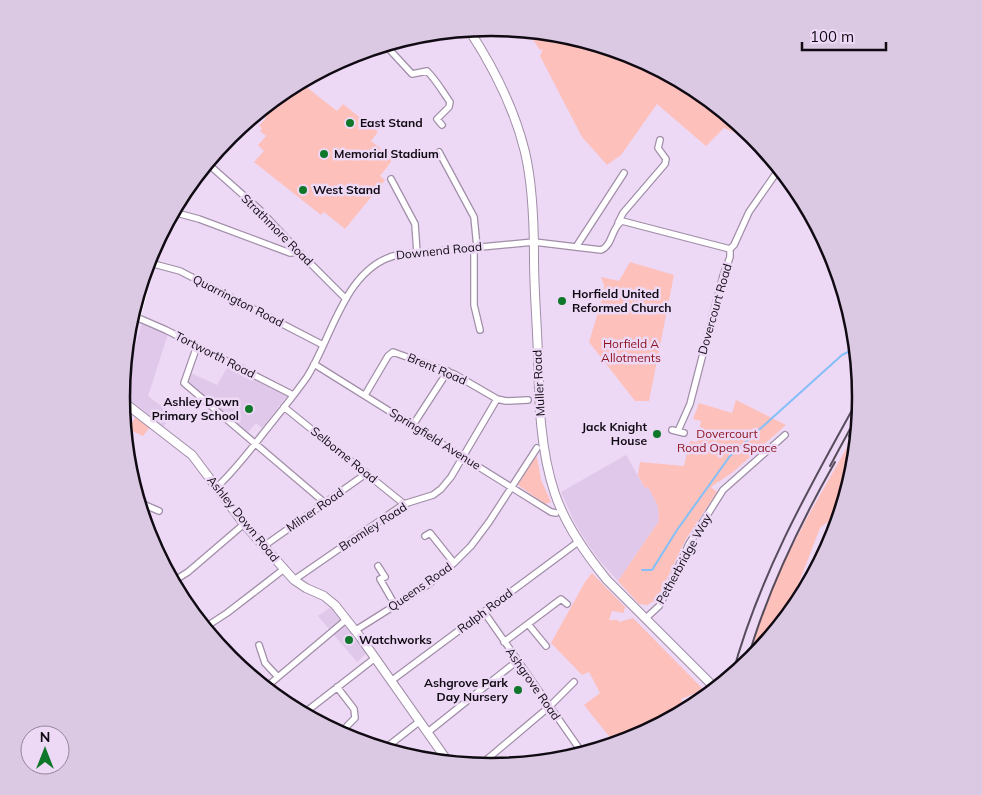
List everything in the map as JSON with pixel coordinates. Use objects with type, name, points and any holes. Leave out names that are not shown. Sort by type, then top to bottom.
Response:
[{"type":"main road","name":"Muller Road","points":[[474,37],[486,54],[503,87],[518,127],[528,171],[534,242],[534,400],[548,470],[558,503],[578,542],[608,580],[711,684]]},
{"type":"main road","name":"Ashley Down Road","points":[[130,407],[192,455],[244,524],[294,580],[324,596],[335,605],[356,630],[444,756]]},
{"type":"street","points":[[391,51],[412,74],[427,71],[438,82],[440,89],[450,102],[449,107],[437,119],[442,126]]},
{"type":"street","points":[[618,223],[623,212],[665,164],[666,159],[658,146],[660,140]]},
{"type":"street","points":[[439,152],[474,217],[475,309],[480,330]]},
{"type":"street","name":"Strathmore Road","points":[[212,168],[260,210],[346,299]]},
{"type":"street","points":[[576,247],[624,173]]},
{"type":"street","name":"Dovercourt Road","points":[[678,431],[690,400],[723,276],[730,257],[730,249],[734,245],[749,212],[776,175]]},
{"type":"street","points":[[391,180],[415,224],[417,253]]},
{"type":"street","points":[[180,214],[199,219],[290,253],[299,252]]},
{"type":"street","points":[[618,223],[624,222],[730,249]]},
{"type":"street","name":"Downend Road","points":[[217,487],[237,466],[293,395],[314,364],[346,299],[364,274],[381,260],[397,255],[534,242],[594,250],[605,248],[618,223]]},
{"type":"street","name":"Quarrington Road","points":[[155,264],[180,271],[323,345]]},
{"type":"street","name":"Tortworth Road","points":[[139,316],[293,395]]},
{"type":"street","points":[[197,346],[184,383],[325,503]]},
{"type":"street","name":"Brent Road","points":[[365,395],[388,356],[393,352],[448,371],[497,399],[511,401],[534,400]]},
{"type":"street","name":"Springfield Avenue","points":[[314,364],[556,513]]},
{"type":"street","points":[[413,425],[448,371]]},
{"type":"street","name":"Bromley Road","points":[[294,580],[404,504],[433,495],[441,489],[497,399]]},
{"type":"street","name":"Selborne Road","points":[[284,407],[404,504]]},
{"type":"street","name":"Petherbridge Way","points":[[645,619],[656,609],[666,594],[690,544],[723,490],[785,435]]},
{"type":"street","name":"Queens Road","points":[[356,630],[429,584],[471,546],[489,522],[536,448]]},
{"type":"street","name":"Milner Road","points":[[264,546],[367,473]]},
{"type":"street","points":[[146,506],[159,511]]},
{"type":"street","points":[[178,578],[188,572],[244,524]]},
{"type":"street","points":[[425,536],[430,533],[454,563]]},
{"type":"street","name":"Ralph Road","points":[[391,681],[578,542]]},
{"type":"street","points":[[378,566],[385,577],[380,580],[396,605]]},
{"type":"street","points":[[210,624],[284,568]]},
{"type":"street","points":[[504,642],[561,599],[567,604]]},
{"type":"street","name":"Ashgrove Road","points":[[484,612],[577,748]]},
{"type":"street","points":[[270,683],[347,619]]},
{"type":"street","points":[[528,624],[546,646]]},
{"type":"street","points":[[259,644],[265,662],[278,677]]},
{"type":"street","points":[[309,709],[375,658]]},
{"type":"street","points":[[428,732],[517,661]]},
{"type":"street","points":[[487,759],[574,682]]},
{"type":"street","points":[[337,686],[356,714],[355,718],[346,728]]},
{"type":"street","points":[[391,744],[420,721]]},
{"type":"shaded area","points":[[142,323],[168,334],[148,396],[173,415],[163,427],[130,400],[133,354]]},
{"type":"shaded area","name":"Ashley Down Primary School","points":[[228,366],[287,396],[262,428],[256,423],[248,432],[188,382],[191,373],[217,385]]},
{"type":"shaded area","points":[[626,455],[645,488],[648,487],[658,506],[659,521],[618,581],[587,543],[575,523],[561,492]]},
{"type":"shaded area","points":[[332,606],[367,653],[357,662],[318,616]]},
{"type":"green space","points":[[532,38],[561,43],[607,55],[629,64],[692,97],[736,133],[724,128],[706,146],[657,104],[621,155],[607,165],[582,137],[540,56],[543,49],[540,50]]},
{"type":"green space","name":"Memorial Stadium","points":[[307,87],[337,111],[343,104],[378,132],[371,141],[391,157],[391,162],[380,176],[385,180],[345,229],[324,212],[321,215],[254,162],[264,151],[258,145],[266,136],[260,131],[262,128],[259,126],[266,118],[265,116],[271,111]]},
{"type":"green space","name":"Horfield A Allotments","points":[[630,262],[674,275],[649,401],[635,401],[589,342],[604,293],[601,277],[619,281]]},
{"type":"green space","name":"Dovercourt Road Open Space","points":[[736,400],[786,425],[733,472],[711,487],[717,492],[686,539],[660,593],[654,601],[647,605],[639,604],[618,581],[659,521],[658,506],[648,487],[645,488],[638,475],[640,462],[684,466],[690,441],[697,442],[701,421],[693,419],[699,403],[732,413]]},
{"type":"green space","points":[[136,416],[150,427],[143,436],[132,431],[131,424]]},
{"type":"green space","points":[[849,444],[840,491],[831,519],[820,528],[796,590],[778,617],[753,646],[778,574]]},
{"type":"green space","points":[[535,456],[537,457],[541,480],[551,502],[545,504],[518,485]]},
{"type":"green space","points":[[592,573],[626,608],[624,613],[612,611],[609,620],[618,620],[619,622],[633,618],[702,688],[696,693],[681,699],[682,704],[672,710],[611,738],[584,705],[600,693],[589,672],[582,675],[551,643]]},
{"type":"waterway","points":[[642,570],[652,570],[677,530],[730,456],[842,355],[849,351]]},
{"type":"railway","points":[[736,662],[771,566],[805,496],[851,412]]},
{"type":"railway","points":[[830,466],[850,429]]},
{"type":"railway","points":[[751,648],[763,612],[784,561],[808,511],[835,462]]},
{"type":"place","name":"East Stand","points":[[350,123]]},
{"type":"place","name":"Memorial Stadium","points":[[324,154]]},
{"type":"place","name":"West Stand","points":[[303,190]]},
{"type":"place","name":"Horfield United Reformed Church","points":[[562,301]]},
{"type":"place","name":"Ashley Down Primary School","points":[[249,409]]},
{"type":"place","name":"Jack Knight House","points":[[657,434]]},
{"type":"place","name":"Watchworks","points":[[349,640]]},
{"type":"place","name":"Ashgrove Park Day Nursery","points":[[518,690]]}]
